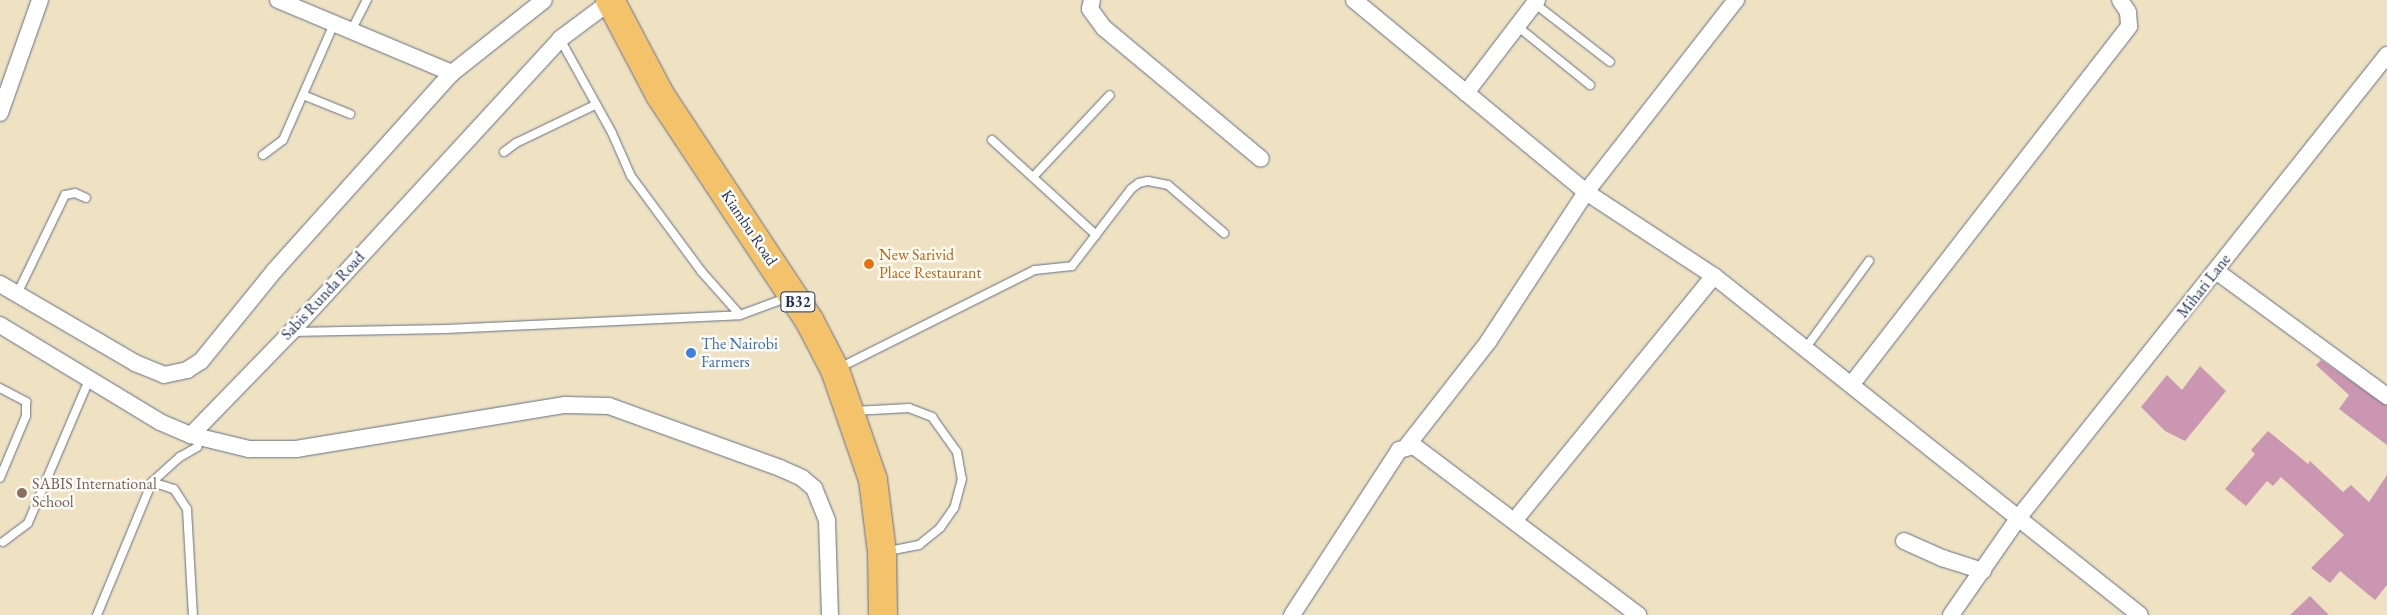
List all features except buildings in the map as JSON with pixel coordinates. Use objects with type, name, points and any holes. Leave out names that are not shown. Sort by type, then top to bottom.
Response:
[{"type":"highway","name":"Kiambu Road","points":[[610,0],[660,95],[793,296],[835,370],[872,480],[882,552],[883,615]]},
{"type":"street","points":[[0,114],[40,0]]},
{"type":"street","points":[[278,0],[452,73]]},
{"type":"street","points":[[0,284],[135,363],[164,375],[187,370],[201,361],[275,270],[452,73],[544,0]]},
{"type":"street","name":"Sabis Runda Road","points":[[195,436],[560,39],[610,0]]},
{"type":"street","points":[[1092,0],[1090,9],[1104,28],[1261,159]]},
{"type":"street","points":[[1354,0],[1586,192],[1714,276],[2020,517],[2140,615]]},
{"type":"street","points":[[1406,447],[1488,342],[1586,192],[1736,0]]},
{"type":"street","points":[[1851,385],[2129,26],[2128,12],[2120,0]]},
{"type":"street","points":[[1466,93],[1536,2]]},
{"type":"street","name":"Mihari Lane","points":[[1952,615],[2020,517],[2387,55]]},
{"type":"street","points":[[2216,271],[2387,396]]},
{"type":"street","points":[[1514,521],[1714,276]]},
{"type":"street","points":[[0,325],[160,422],[195,436],[249,449],[296,449],[566,405],[609,406],[780,468],[802,478],[814,488],[828,521],[830,615]]},
{"type":"street","points":[[1292,615],[1399,450],[1414,446],[1638,615]]},
{"type":"street","points":[[1904,541],[1942,558],[1983,571]]},
{"type":"lane","points":[[351,32],[367,0]]},
{"type":"lane","points":[[1536,2],[1610,62]]},
{"type":"lane","points":[[263,155],[283,140],[334,24]]},
{"type":"lane","points":[[1517,26],[1590,85]]},
{"type":"lane","points":[[560,39],[612,133],[631,176],[701,271],[740,315]]},
{"type":"lane","points":[[303,95],[350,114]]},
{"type":"lane","points":[[1033,177],[1110,95]]},
{"type":"lane","points":[[504,152],[516,143],[595,105]]},
{"type":"lane","points":[[992,140],[1096,235]]},
{"type":"lane","points":[[835,370],[1035,270],[1072,266],[1131,189],[1148,180],[1168,185],[1224,233]]},
{"type":"lane","points":[[17,294],[65,195],[75,193],[86,198]]},
{"type":"lane","points":[[1805,348],[1869,262]]},
{"type":"lane","points":[[291,332],[446,329],[740,315],[793,296]]},
{"type":"lane","points":[[3,542],[28,523],[89,380]]},
{"type":"lane","points":[[0,388],[26,402],[26,416],[0,478]]},
{"type":"lane","points":[[850,411],[909,408],[932,417],[956,452],[962,479],[954,508],[940,528],[919,545],[882,552]]},
{"type":"lane","points":[[97,615],[152,482],[180,457],[196,447],[195,436]]},
{"type":"lane","points":[[152,482],[174,489],[187,509],[193,615]]},
{"type":"place","name":"New Sarivid Place Restaurant","points":[[869,264]]},
{"type":"place","name":"The Nairobi Farmers","points":[[691,353]]},
{"type":"place","name":"SABIS International School","points":[[22,493]]}]
